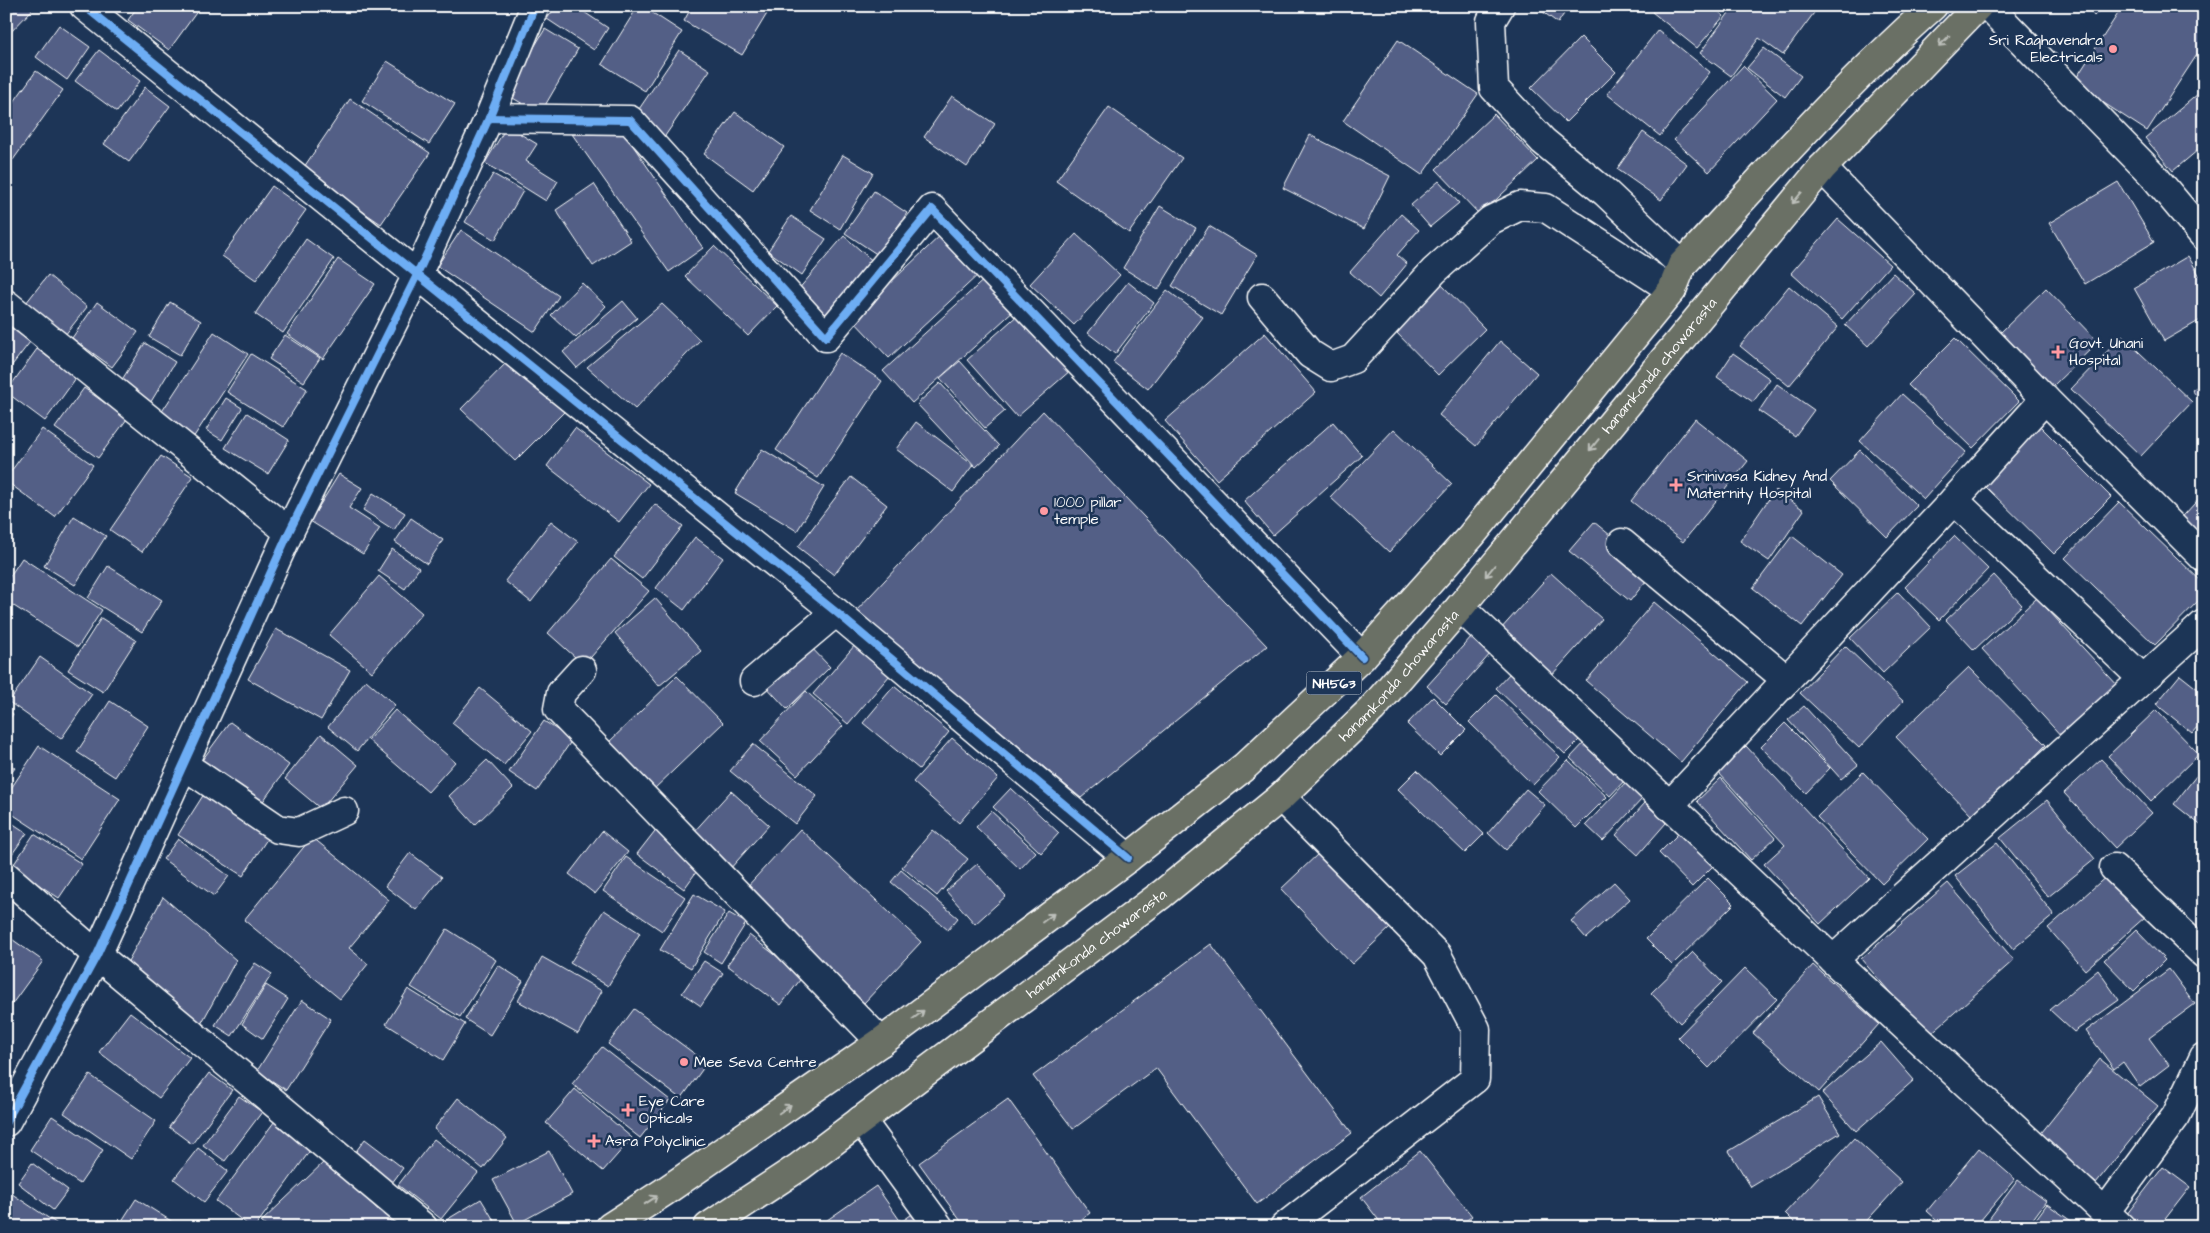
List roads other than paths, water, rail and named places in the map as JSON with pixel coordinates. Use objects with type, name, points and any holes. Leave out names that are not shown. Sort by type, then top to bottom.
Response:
[{"type":"highway","name":"NH563","points":[[610,1227],[672,1187],[881,1042],[1128,858],[1244,767],[1362,657],[1471,536],[1677,278],[1790,147],[1878,56],[1933,6]]},
{"type":"highway","name":"hanamkonda chowarasta","points":[[723,1223],[1162,894],[1281,797],[1372,709],[1460,607],[1822,168],[1978,6]]},
{"type":"street","points":[[84,6],[836,612],[1128,858]]},
{"type":"street","points":[[6,1122],[97,955],[289,532],[416,275],[489,118],[535,6]]},
{"type":"street","points":[[1500,6],[1491,21],[1494,88],[1543,141],[1606,193],[1677,278]]},
{"type":"street","points":[[1988,6],[2153,175],[2204,236]]},
{"type":"street","points":[[489,118],[630,120],[826,337],[932,209],[1362,657]]},
{"type":"street","points":[[1822,168],[2045,399],[2204,558]]},
{"type":"street","points":[[1262,297],[1310,354],[1331,367],[1353,360],[1434,271],[1490,220],[1520,206],[1546,208],[1677,278]]},
{"type":"street","points":[[6,304],[289,532]]},
{"type":"street","points":[[1669,806],[1954,500],[2045,399]]},
{"type":"street","points":[[1954,500],[2143,678]]},
{"type":"street","points":[[1622,543],[1786,680]]},
{"type":"street","points":[[1460,607],[1833,960],[2113,1219],[2176,1116],[2204,1056]]},
{"type":"street","points":[[754,681],[836,612]]},
{"type":"street","points":[[1833,960],[2204,624]]},
{"type":"street","points":[[582,670],[562,693],[558,709],[881,1042]]},
{"type":"street","points":[[184,765],[278,829],[298,832],[344,811]]},
{"type":"street","points":[[1281,797],[1436,954],[1476,1029],[1475,1079],[1284,1227]]},
{"type":"street","points":[[2114,868],[2204,954]]},
{"type":"street","points":[[6,876],[97,955],[423,1227]]},
{"type":"street","points":[[861,1120],[939,1227]]},
{"type":"place","name":"Sri Raghavendra Electricals","points":[[2113,49]]},
{"type":"place","name":"Govt. Unani Hospital","points":[[2058,352]]},
{"type":"place","name":"Srinivasa Kidney And Maternity Hospital","points":[[1676,485]]},
{"type":"place","name":"1000 pillar temple","points":[[1044,511]]},
{"type":"place","name":"Mee Seva Centre","points":[[684,1062]]},
{"type":"place","name":"Eye Care Opticals","points":[[628,1110]]},
{"type":"place","name":"Asra Polyclinic","points":[[594,1141]]}]
